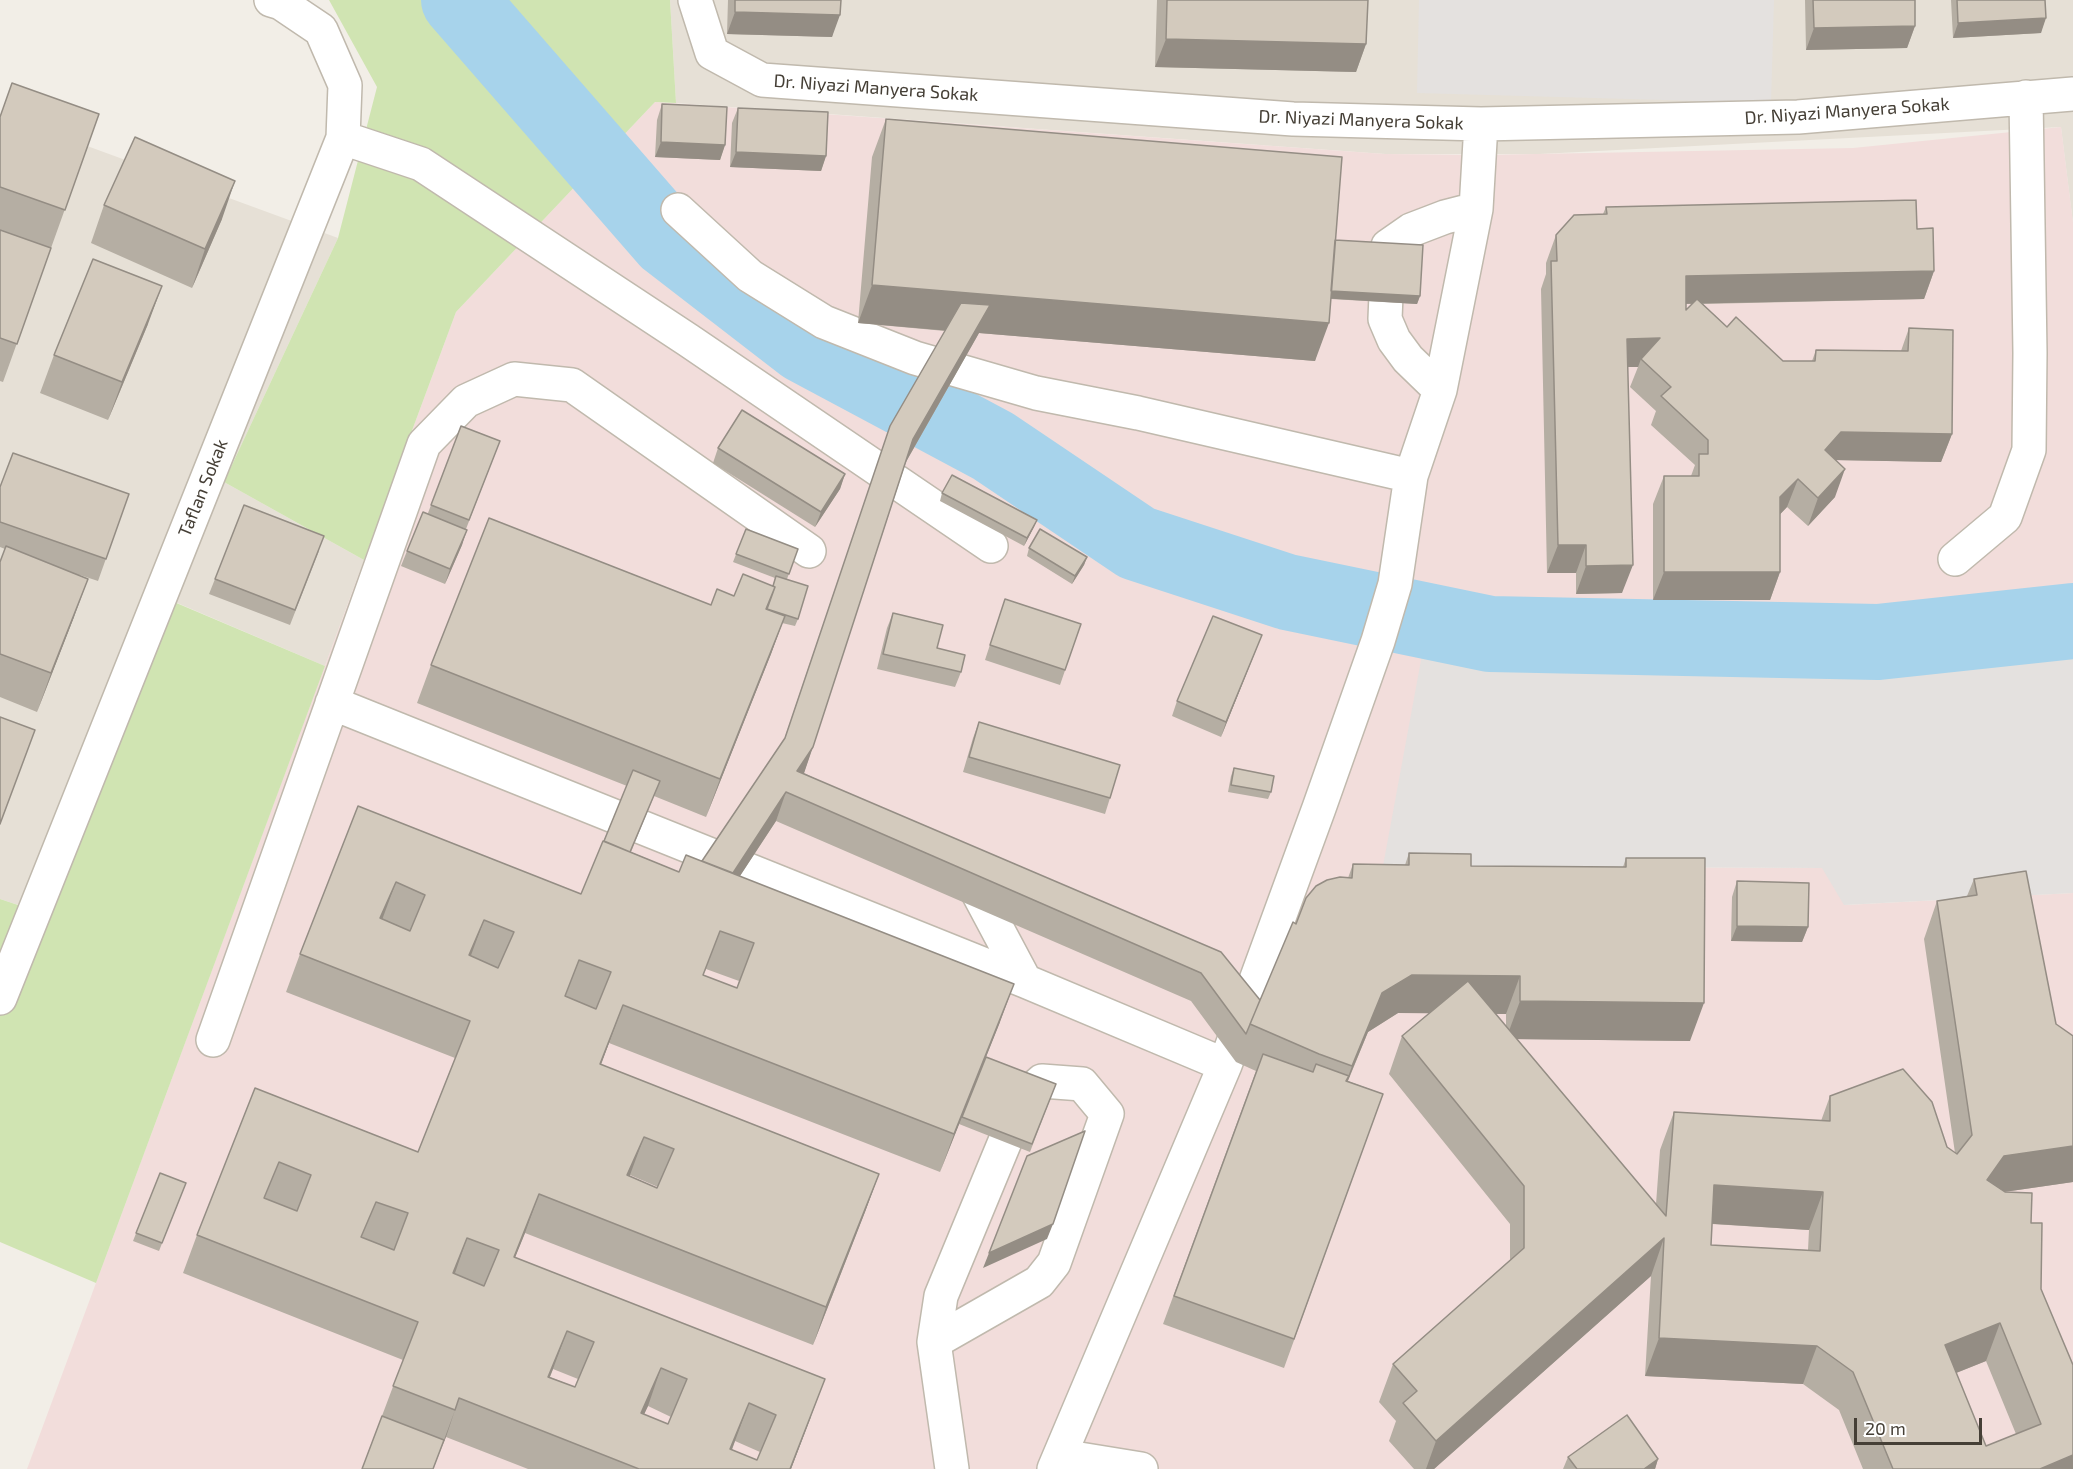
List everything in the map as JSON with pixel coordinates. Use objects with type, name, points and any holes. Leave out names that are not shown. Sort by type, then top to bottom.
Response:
[{"type":"street","name":"Taflan Sokak","points":[[0,998],[343,138],[345,85],[321,30],[281,3],[271,0]]},
{"type":"street","name":"Dr. Niyazi Manyera Sokak","points":[[695,0],[712,53],[762,80],[1293,119],[1481,124],[1798,117],[2073,94]]},
{"type":"street","points":[[1955,559],[2006,518],[2029,450],[2030,353],[2026,97]]},
{"type":"street","points":[[1141,1469],[1058,1462],[1225,1065],[1378,640],[1395,584],[1411,476],[1440,390],[1476,209],[1481,124]]},
{"type":"street","points":[[343,138],[421,164],[688,340],[992,546]]},
{"type":"street","points":[[1440,390],[1408,358],[1394,340],[1385,319],[1388,246],[1411,230],[1444,217],[1476,209]]},
{"type":"street","points":[[678,210],[750,276],[824,322],[915,358],[1036,393],[1138,413],[1411,476]]},
{"type":"street","points":[[213,1040],[424,444],[466,401],[514,379],[572,385],[809,551]]},
{"type":"street","points":[[332,703],[1025,981],[1225,1065]]},
{"type":"street","points":[[950,849],[957,854],[1025,981]]},
{"type":"street","points":[[934,1342],[1039,1282],[1054,1263],[1107,1114],[1082,1084],[1042,1081],[1023,1098],[941,1296],[934,1342],[952,1469]]},
{"type":"shaded area","points":[[670,0],[2073,0],[2073,223],[2061,127],[1540,154],[1385,154],[676,103]]},
{"type":"shaded area","points":[[1419,0],[1774,0],[1771,103],[1417,93]]},
{"type":"shaded area","points":[[655,102],[1385,154],[1483,155],[1853,148],[2061,127],[2073,223],[2073,643],[1887,659],[1383,866],[1823,868],[1845,905],[2073,893],[2073,1469],[27,1469],[456,312]]},
{"type":"shaded area","points":[[0,114],[338,238],[224,482],[364,560],[325,666],[175,602],[46,914],[0,899]]},
{"type":"shaded area","points":[[2073,643],[2073,893],[1844,905],[1822,868],[1383,866],[1424,644],[1887,659]]},
{"type":"green space","points":[[329,0],[670,0],[676,103],[655,102],[456,312],[364,560],[224,482],[338,238],[377,87]]},
{"type":"green space","points":[[174,602],[325,666],[96,1283],[0,1242],[0,899],[45,914]]},
{"type":"building","points":[[735,0],[841,0],[840,15],[735,12]]},
{"type":"building","points":[[1167,0],[1368,0],[1366,44],[1166,39]]},
{"type":"building","points":[[1813,0],[1915,0],[1915,26],[1814,28]]},
{"type":"building","points":[[1957,0],[2045,0],[2046,18],[1958,23]]},
{"type":"building","points":[[12,83],[99,114],[65,210],[0,187],[0,117]]},
{"type":"building","points":[[662,104],[727,107],[725,145],[661,142]]},
{"type":"building","points":[[738,108],[828,112],[826,156],[736,152]]},
{"type":"building","points":[[886,119],[1342,157],[1329,323],[872,285]]},
{"type":"building","points":[[135,137],[235,181],[205,249],[104,205]]},
{"type":"building","points":[[1916,200],[1917,229],[1933,228],[1934,271],[1686,276],[1686,310],[1697,299],[1727,327],[1736,317],[1783,361],[1815,361],[1816,350],[1908,351],[1909,328],[1953,330],[1952,434],[1841,432],[1825,450],[1845,469],[1818,498],[1798,479],[1780,497],[1780,572],[1664,572],[1664,476],[1699,476],[1699,454],[1708,454],[1708,440],[1661,396],[1671,387],[1641,359],[1660,338],[1627,339],[1633,565],[1586,566],[1586,545],[1558,545],[1551,261],[1557,261],[1556,235],[1574,215],[1607,214],[1606,207]]},
{"type":"building","points":[[0,230],[51,248],[17,344],[0,338]]},
{"type":"building","points":[[1335,240],[1423,245],[1420,296],[1331,291]]},
{"type":"building","points":[[93,259],[162,286],[122,382],[54,355]]},
{"type":"building","points":[[961,303],[990,305],[913,439],[813,747],[797,771],[1221,952],[1260,1000],[1246,1034],[1201,973],[786,792],[733,873],[702,861],[785,738],[890,426]]},
{"type":"building","points":[[742,410],[845,474],[821,512],[718,448]]},
{"type":"building","points":[[461,426],[500,441],[469,520],[431,505]]},
{"type":"building","points":[[13,453],[129,494],[106,559],[0,522],[0,487]]},
{"type":"building","points":[[952,475],[1037,520],[1027,538],[942,493]]},
{"type":"building","points":[[244,505],[324,536],[295,610],[215,579]]},
{"type":"building","points":[[423,512],[467,530],[450,569],[407,551]]},
{"type":"building","points":[[489,518],[711,605],[717,589],[734,596],[743,574],[775,587],[766,609],[785,616],[720,779],[431,665]]},
{"type":"building","points":[[746,529],[798,549],[789,574],[736,554]]},
{"type":"building","points":[[1040,529],[1087,557],[1075,576],[1029,548]]},
{"type":"building","points":[[6,546],[88,579],[51,673],[0,654],[0,562]]},
{"type":"building","points":[[776,576],[808,586],[798,619],[767,609],[775,587],[773,586]]},
{"type":"building","points":[[1005,599],[1081,624],[1065,670],[990,645]]},
{"type":"building","points":[[893,613],[943,625],[937,648],[965,655],[961,672],[883,654]]},
{"type":"building","points":[[1213,616],[1262,635],[1226,722],[1177,701]]},
{"type":"building","points":[[0,717],[35,730],[0,824]]},
{"type":"building","points":[[979,722],[1120,765],[1110,798],[969,757]]},
{"type":"building","points":[[1234,768],[1274,776],[1271,792],[1231,785]]},
{"type":"building","points":[[633,770],[660,781],[630,852],[604,841]]},
{"type":"building","points":[[358,806],[581,894],[603,841],[679,872],[686,855],[1014,984],[954,1134],[623,1005],[600,1064],[879,1174],[826,1307],[539,1194],[514,1257],[825,1379],[790,1469],[639,1469],[459,1398],[455,1410],[393,1386],[418,1322],[197,1235],[255,1088],[418,1152],[470,1021],[300,954]],"holes":[[[396,882],[425,895],[410,931],[380,918]],[[484,920],[514,932],[498,968],[469,955]],[[720,931],[754,943],[737,988],[703,975]],[[579,960],[611,972],[596,1009],[565,996]],[[644,1137],[674,1149],[657,1188],[627,1175]],[[279,1162],[311,1175],[297,1211],[264,1198]],[[376,1202],[408,1213],[394,1250],[361,1237]],[[467,1238],[499,1250],[484,1286],[453,1273]],[[567,1331],[594,1342],[575,1387],[548,1377]],[[661,1368],[687,1379],[668,1424],[641,1413]],[[749,1403],[776,1415],[757,1460],[730,1449]]]},
{"type":"building","points":[[1409,853],[1471,854],[1471,866],[1626,867],[1626,858],[1705,858],[1704,1003],[1520,1001],[1520,976],[1412,975],[1382,993],[1352,1066],[1250,1024],[1293,922],[1296,924],[1306,898],[1316,886],[1340,877],[1352,878],[1353,864],[1409,865]]},
{"type":"building","points":[[2026,871],[2056,1024],[2073,1036],[2073,1146],[2004,1156],[1987,1180],[2005,1192],[2032,1193],[2031,1223],[2042,1223],[2041,1289],[2073,1365],[2073,1455],[2040,1469],[1893,1469],[1853,1372],[1817,1346],[1659,1338],[1664,1238],[1436,1441],[1403,1403],[1417,1391],[1393,1364],[1524,1248],[1524,1186],[1402,1036],[1468,981],[1666,1216],[1674,1112],[1830,1121],[1830,1096],[1903,1069],[1932,1102],[1947,1147],[1957,1154],[1972,1135],[1937,901],[1977,895],[1974,879]],"holes":[[[1714,1185],[1823,1192],[1820,1251],[1711,1245]],[[2000,1323],[2041,1424],[1986,1446],[1945,1345]]]},
{"type":"building","points":[[1737,881],[1809,883],[1808,927],[1737,926]]},
{"type":"building","points":[[1263,1054],[1313,1072],[1316,1064],[1349,1076],[1346,1081],[1383,1094],[1294,1339],[1174,1296]]},
{"type":"building","points":[[986,1057],[1056,1084],[1032,1144],[962,1117]]},
{"type":"building","points":[[1085,1131],[1053,1224],[989,1253],[1027,1156]]},
{"type":"building","points":[[160,1173],[186,1183],[162,1243],[136,1233]]},
{"type":"building","points":[[1627,1415],[1658,1459],[1644,1469],[1577,1469],[1568,1457]]},
{"type":"building","points":[[382,1416],[444,1440],[433,1469],[362,1469]]},
{"type":"waterway","points":[[459,0],[668,240],[804,345],[993,446],[1137,543],[1287,592],[1490,634],[1878,642],[2073,621]]}]
